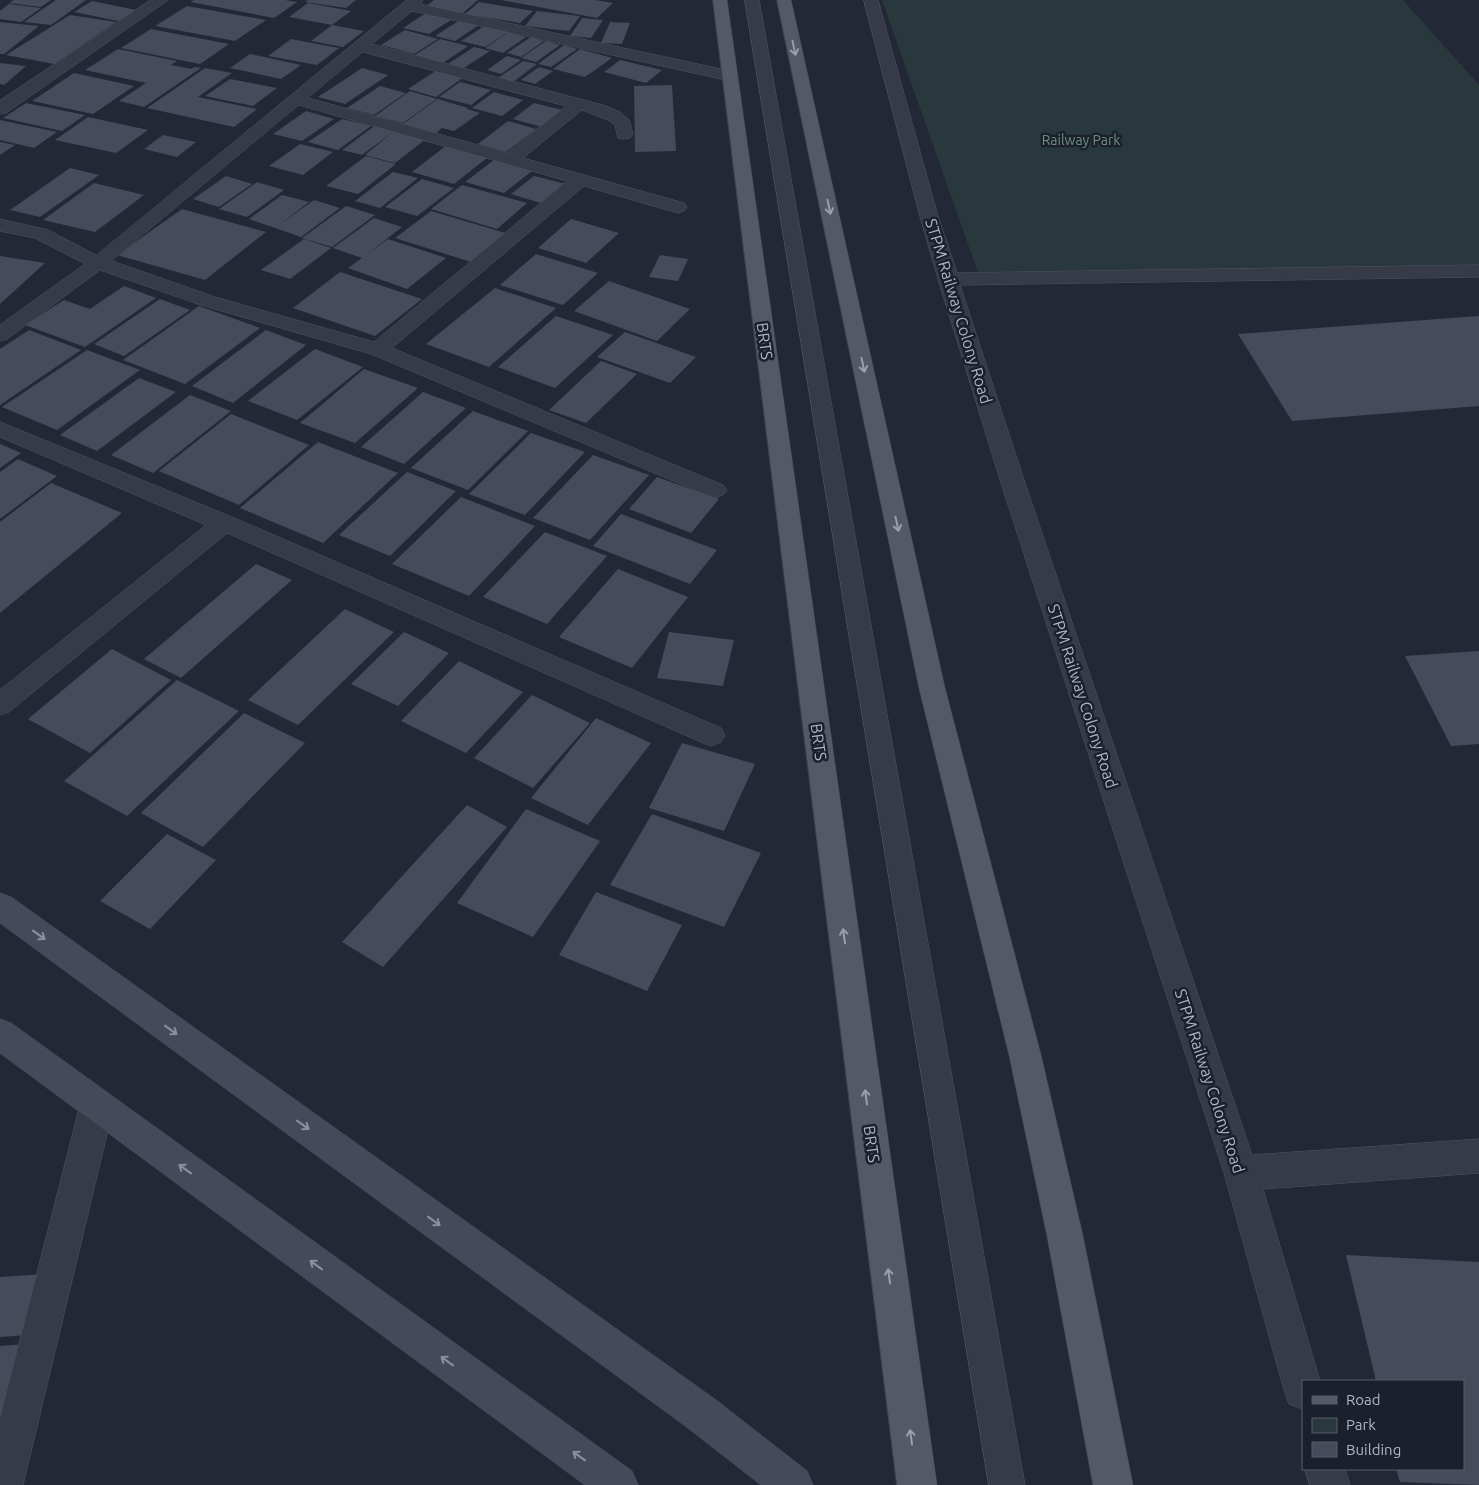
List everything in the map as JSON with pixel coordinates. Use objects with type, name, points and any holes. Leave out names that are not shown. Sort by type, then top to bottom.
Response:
[{"type":"main road","name":"BRTS","points":[[720,0],[917,1485]]},
{"type":"main road","points":[[784,0],[932,688],[1025,1055],[1063,1226],[1113,1485]]},
{"type":"street","points":[[0,109],[161,0]]},
{"type":"street","name":"STPM Railway Colony Road","points":[[871,0],[928,213],[948,279],[1014,486],[1241,1173],[1302,1386]]},
{"type":"street","points":[[0,335],[98,263],[412,3],[730,76]]},
{"type":"street","points":[[360,46],[579,104],[614,116],[623,124],[624,134]]},
{"type":"street","points":[[295,99],[678,207]]},
{"type":"street","points":[[510,160],[579,104]]},
{"type":"street","points":[[378,350],[581,180]]},
{"type":"street","points":[[0,225],[41,234],[98,263],[208,301],[378,350],[715,490]]},
{"type":"street","points":[[948,279],[1479,271]]},
{"type":"street","points":[[0,429],[224,523],[711,735]]},
{"type":"street","points":[[0,705],[224,523]]},
{"type":"street","points":[[0,906],[702,1414],[793,1485]]},
{"type":"street","points":[[0,1034],[618,1485]]},
{"type":"street","points":[[3,1485],[97,1105]]},
{"type":"street","points":[[1241,1173],[1479,1156]]},
{"type":"street","points":[[1325,1470],[1330,1485]]},
{"type":"lane","points":[[752,0],[1007,1485]]},
{"type":"green space","name":"Railway Park","points":[[882,0],[1403,0],[1479,85],[1479,265],[982,284]]},
{"type":"building","points":[[14,0],[51,0],[41,7],[9,3]]},
{"type":"building","points":[[56,0],[86,0],[51,25],[24,22]]},
{"type":"building","points":[[194,0],[285,0],[297,2],[274,18],[191,2]]},
{"type":"building","points":[[308,0],[356,0],[346,8],[305,2]]},
{"type":"building","points":[[434,0],[478,0],[463,13],[425,7]]},
{"type":"building","points":[[501,0],[595,0],[613,3],[597,18]]},
{"type":"building","points":[[92,1],[136,10],[118,21],[74,12]]},
{"type":"building","points":[[479,2],[533,11],[520,23],[465,14]]},
{"type":"building","points":[[308,3],[351,11],[332,25],[289,17]]},
{"type":"building","points":[[9,4],[41,8],[21,22],[0,19],[0,11]]},
{"type":"building","points":[[187,6],[266,20],[235,41],[155,26]]},
{"type":"building","points":[[537,11],[580,16],[569,31],[525,26]]},
{"type":"building","points":[[426,13],[451,20],[429,34],[403,28]]},
{"type":"building","points":[[70,15],[116,22],[54,64],[6,55]]},
{"type":"building","points":[[582,18],[603,20],[591,38],[570,36]]},
{"type":"building","points":[[460,20],[479,25],[455,41],[435,36]]},
{"type":"building","points":[[0,22],[39,26],[4,54],[0,54]]},
{"type":"building","points":[[610,22],[630,23],[622,44],[601,43]]},
{"type":"building","points":[[332,25],[364,31],[343,47],[311,41]]},
{"type":"building","points":[[486,25],[510,31],[485,47],[461,41]]},
{"type":"building","points":[[151,29],[229,44],[200,64],[121,48]]},
{"type":"building","points":[[405,30],[438,39],[414,54],[381,45]]},
{"type":"building","points":[[509,32],[526,37],[503,53],[485,48]]},
{"type":"building","points":[[531,37],[544,41],[521,57],[507,53]]},
{"type":"building","points":[[291,39],[339,48],[317,65],[268,56]]},
{"type":"building","points":[[440,39],[468,46],[443,63],[415,55]]},
{"type":"building","points":[[546,41],[560,45],[536,62],[521,58]]},
{"type":"building","points":[[564,45],[577,49],[551,67],[538,64]]},
{"type":"building","points":[[474,47],[490,51],[464,68],[448,64]]},
{"type":"building","points":[[118,49],[177,61],[171,65],[191,69],[195,67],[201,68],[144,107],[119,101],[146,83],[85,70]]},
{"type":"building","points":[[580,49],[612,58],[585,77],[553,69]]},
{"type":"building","points":[[250,54],[301,65],[281,79],[230,68]]},
{"type":"building","points":[[507,56],[521,60],[501,74],[487,70]]},
{"type":"building","points":[[620,60],[662,70],[646,83],[604,72]]},
{"type":"building","points":[[523,61],[537,64],[513,82],[498,78]]},
{"type":"building","points":[[0,63],[26,66],[4,85],[0,84]]},
{"type":"building","points":[[539,67],[553,71],[535,84],[521,80]]},
{"type":"building","points":[[205,68],[232,73],[198,97],[257,109],[234,127],[147,108]]},
{"type":"building","points":[[362,68],[388,75],[345,104],[318,97]]},
{"type":"building","points":[[437,70],[464,77],[436,97],[408,89]]},
{"type":"building","points":[[74,73],[134,86],[93,114],[32,101]]},
{"type":"building","points":[[230,79],[277,88],[253,106],[205,96]]},
{"type":"building","points":[[460,82],[491,90],[471,105],[439,97]]},
{"type":"building","points":[[672,85],[676,151],[635,152],[634,86]]},
{"type":"building","points":[[380,86],[406,93],[374,115],[347,108]]},
{"type":"building","points":[[410,91],[437,99],[403,123],[375,116]]},
{"type":"building","points":[[494,92],[523,100],[502,116],[472,108]]},
{"type":"building","points":[[438,99],[480,113],[454,131],[442,128],[436,133],[403,124]]},
{"type":"building","points":[[26,103],[85,115],[62,131],[3,118]]},
{"type":"building","points":[[534,103],[562,110],[542,127],[513,119]]},
{"type":"building","points":[[306,111],[334,119],[302,141],[273,134]]},
{"type":"building","points":[[88,117],[148,130],[116,153],[55,140]]},
{"type":"building","points":[[342,119],[371,126],[338,150],[308,142]]},
{"type":"building","points":[[0,120],[57,132],[34,148],[0,140]]},
{"type":"building","points":[[508,121],[536,129],[506,152],[478,144]]},
{"type":"building","points":[[376,125],[426,139],[395,163],[365,155],[393,132],[362,155],[342,150]]},
{"type":"building","points":[[163,135],[196,142],[177,157],[144,149]]},
{"type":"building","points":[[0,142],[15,145],[0,155]]},
{"type":"building","points":[[300,144],[333,152],[303,175],[269,166]]},
{"type":"building","points":[[447,145],[488,157],[454,184],[412,172]]},
{"type":"building","points":[[366,156],[396,164],[358,194],[326,186]]},
{"type":"building","points":[[494,160],[532,171],[504,193],[465,182]]},
{"type":"building","points":[[70,168],[99,175],[40,217],[10,210]]},
{"type":"building","points":[[393,172],[418,178],[380,208],[355,201]]},
{"type":"building","points":[[226,176],[252,184],[219,207],[193,199]]},
{"type":"building","points":[[534,176],[570,185],[547,205],[511,194]]},
{"type":"building","points":[[422,179],[454,188],[417,216],[385,207]]},
{"type":"building","points":[[257,182],[284,190],[247,217],[219,209]]},
{"type":"building","points":[[94,183],[144,195],[95,232],[43,220]]},
{"type":"building","points":[[462,185],[527,203],[497,229],[431,209]]},
{"type":"building","points":[[282,195],[309,202],[279,225],[314,200],[340,208],[301,237],[249,219]]},
{"type":"building","points":[[346,206],[375,215],[332,247],[302,238]]},
{"type":"building","points":[[182,209],[266,232],[205,280],[117,255]]},
{"type":"building","points":[[431,211],[509,234],[474,263],[395,238]]},
{"type":"building","points":[[374,218],[402,227],[362,258],[333,248]]},
{"type":"building","points":[[571,219],[619,233],[586,263],[538,248]]},
{"type":"building","points":[[304,239],[331,248],[290,279],[261,270]]},
{"type":"building","points":[[388,239],[446,258],[407,289],[348,268]]},
{"type":"building","points":[[536,254],[598,273],[563,305],[500,285]]},
{"type":"building","points":[[660,255],[688,259],[678,281],[649,277]]},
{"type":"building","points":[[0,256],[45,263],[0,304]]},
{"type":"building","points":[[340,272],[422,299],[375,336],[293,308]]},
{"type":"building","points":[[609,281],[690,309],[657,341],[574,311]]},
{"type":"building","points":[[124,286],[156,298],[85,347],[25,325],[64,300],[90,309]]},
{"type":"building","points":[[495,288],[556,308],[489,367],[426,344]]},
{"type":"building","points":[[160,299],[190,310],[124,356],[94,344]]},
{"type":"building","points":[[199,306],[260,328],[185,384],[123,360]]},
{"type":"building","points":[[556,316],[613,335],[555,388],[498,367]]},
{"type":"building","points":[[1479,316],[1479,406],[1292,421],[1238,334]]},
{"type":"building","points":[[29,330],[81,350],[0,405],[0,349]]},
{"type":"building","points":[[266,330],[306,345],[233,403],[192,386]]},
{"type":"building","points":[[625,332],[696,357],[670,383],[597,357]]},
{"type":"building","points":[[315,349],[363,367],[297,420],[248,401]]},
{"type":"building","points":[[87,350],[140,370],[57,430],[2,407]]},
{"type":"building","points":[[601,361],[637,374],[586,423],[549,410]]},
{"type":"building","points":[[364,369],[418,388],[355,443],[300,423]]},
{"type":"building","points":[[139,378],[176,392],[97,451],[60,435]]},
{"type":"building","points":[[423,392],[466,408],[404,464],[361,447]]},
{"type":"building","points":[[190,395],[231,411],[153,473],[111,455]]},
{"type":"building","points":[[473,411],[528,431],[468,490],[411,468]]},
{"type":"building","points":[[231,414],[309,445],[239,505],[159,471]]},
{"type":"building","points":[[531,433],[585,452],[525,515],[469,494]]},
{"type":"building","points":[[318,442],[398,473],[323,543],[240,508]]},
{"type":"building","points":[[0,444],[21,453],[0,468]]},
{"type":"building","points":[[593,455],[649,475],[590,540],[533,518]]},
{"type":"building","points":[[18,459],[57,476],[0,519],[0,472]]},
{"type":"building","points":[[407,472],[456,491],[390,556],[339,535]]},
{"type":"building","points":[[657,477],[719,499],[691,533],[629,509]]},
{"type":"building","points":[[51,483],[122,513],[0,613],[0,522]]},
{"type":"building","points":[[461,497],[535,526],[469,596],[392,564]]},
{"type":"building","points":[[621,514],[717,550],[690,584],[593,546]]},
{"type":"building","points":[[545,532],[607,556],[547,624],[483,597]]},
{"type":"building","points":[[256,564],[292,580],[181,678],[144,659]]},
{"type":"building","points":[[618,569],[688,597],[632,668],[559,637]]},
{"type":"building","points":[[345,609],[394,632],[298,725],[248,700]]},
{"type":"building","points":[[404,632],[449,653],[398,706],[351,684]]},
{"type":"building","points":[[669,632],[734,640],[723,686],[657,678]]},
{"type":"building","points":[[112,649],[171,680],[90,753],[28,719]]},
{"type":"building","points":[[1479,651],[1479,744],[1451,746],[1405,656]]},
{"type":"building","points":[[459,661],[523,692],[466,753],[401,721]]},
{"type":"building","points":[[177,680],[239,711],[127,816],[64,781]]},
{"type":"building","points":[[532,695],[590,723],[533,788],[474,758]]},
{"type":"building","points":[[244,713],[305,743],[203,847],[141,813]]},
{"type":"building","points":[[596,718],[651,743],[588,825],[531,798]]},
{"type":"building","points":[[682,743],[755,764],[724,831],[649,808]]},
{"type":"building","points":[[467,805],[507,827],[383,967],[342,942]]},
{"type":"building","points":[[526,809],[600,841],[533,937],[457,903]]},
{"type":"building","points":[[652,814],[761,853],[724,927],[610,885]]},
{"type":"building","points":[[167,834],[216,860],[150,929],[100,901]]},
{"type":"building","points":[[596,892],[682,925],[647,991],[559,955]]},
{"type":"building","points":[[1346,1255],[1479,1262],[1479,1485],[1400,1482],[1396,1470],[1464,1470],[1464,1380],[1376,1380]]},
{"type":"building","points":[[44,1274],[28,1335],[0,1337],[0,1277]]},
{"type":"building","points":[[27,1344],[8,1415],[0,1415],[0,1346]]}]
